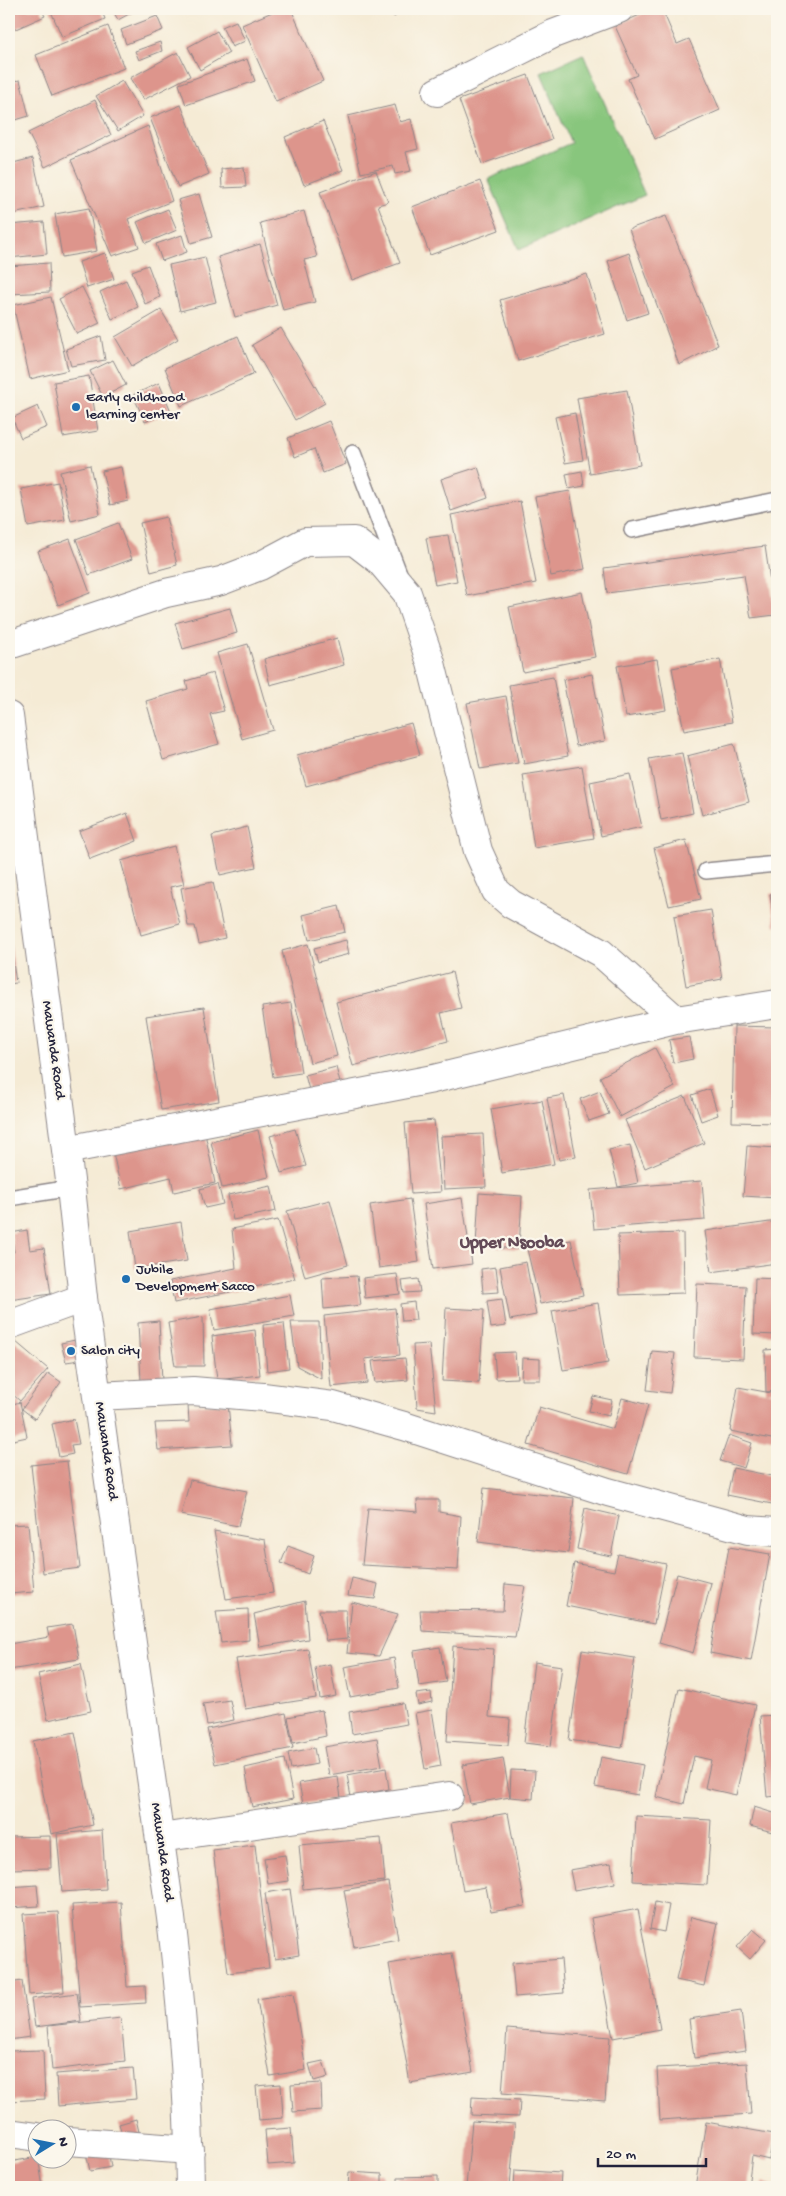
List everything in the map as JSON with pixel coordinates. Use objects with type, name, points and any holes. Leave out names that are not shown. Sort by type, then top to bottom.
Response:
[{"type":"street","points":[[437,92],[553,34],[619,9]]},
{"type":"street","points":[[9,645],[166,593],[221,581],[260,566],[305,542],[354,541],[380,561],[407,593],[431,663],[478,851],[496,891],[511,904],[601,953],[676,1020]]},
{"type":"street","name":"Mawanda Road","points":[[9,716],[71,1188],[83,1298],[160,1838],[182,2012],[190,2150],[190,2187]]},
{"type":"street","points":[[66,1150],[433,1079],[676,1020],[777,1004]]},
{"type":"street","points":[[9,1326],[83,1298]]},
{"type":"street","points":[[98,1396],[193,1391],[334,1406],[404,1426],[608,1492],[748,1530],[777,1532]]},
{"type":"street","points":[[160,1838],[450,1796]]},
{"type":"street","points":[[9,2133],[28,2136]]},
{"type":"street","points":[[78,2142],[190,2150]]},
{"type":"lane","points":[[353,453],[407,593]]},
{"type":"lane","points":[[632,530],[777,500]]},
{"type":"lane","points":[[706,871],[777,864]]},
{"type":"lane","points":[[9,1198],[71,1188]]},
{"type":"green space","points":[[583,54],[645,195],[519,250],[488,179],[571,143],[541,73]]},
{"type":"building","points":[[9,9],[41,9],[45,16],[9,32]]},
{"type":"building","points":[[50,9],[101,9],[105,19],[62,37]]},
{"type":"building","points":[[112,9],[138,9],[118,20]]},
{"type":"building","points":[[279,9],[291,9],[323,81],[276,102],[242,25]]},
{"type":"building","points":[[389,9],[407,9],[394,17]]},
{"type":"building","points":[[653,9],[662,9],[677,44],[689,39],[720,110],[655,139],[628,79],[637,75],[615,26]]},
{"type":"building","points":[[157,16],[163,30],[126,44],[121,30]]},
{"type":"building","points":[[236,21],[245,41],[232,47],[222,27]]},
{"type":"building","points":[[108,26],[124,68],[52,96],[36,55]]},
{"type":"building","points":[[217,31],[229,53],[200,70],[188,47]]},
{"type":"building","points":[[160,42],[162,51],[139,60],[135,51]]},
{"type":"building","points":[[178,52],[190,76],[143,100],[130,78]]},
{"type":"building","points":[[247,59],[255,81],[186,105],[179,84]]},
{"type":"building","points":[[528,75],[552,139],[482,164],[459,100]]},
{"type":"building","points":[[20,80],[29,116],[9,122],[9,82]]},
{"type":"building","points":[[122,81],[143,116],[118,131],[96,96]]},
{"type":"building","points":[[95,100],[111,135],[45,167],[28,133]]},
{"type":"building","points":[[181,105],[209,174],[178,187],[150,118]]},
{"type":"building","points":[[395,105],[400,122],[411,119],[418,149],[406,152],[411,171],[395,174],[393,166],[361,173],[348,116]]},
{"type":"building","points":[[323,121],[343,170],[304,185],[285,137]]},
{"type":"building","points":[[148,126],[172,201],[128,219],[139,247],[112,256],[71,160]]},
{"type":"building","points":[[33,158],[44,207],[9,215],[9,164]]},
{"type":"building","points":[[244,167],[246,187],[222,188],[221,169]]},
{"type":"building","points":[[376,171],[388,202],[378,205],[400,263],[352,280],[320,192]]},
{"type":"building","points":[[480,181],[499,230],[430,255],[412,207]]},
{"type":"building","points":[[199,194],[212,237],[191,243],[178,200]]},
{"type":"building","points":[[89,208],[97,251],[62,257],[55,214]]},
{"type":"building","points":[[168,209],[177,230],[146,243],[137,222]]},
{"type":"building","points":[[304,211],[317,257],[304,260],[315,302],[283,310],[260,223]]},
{"type":"building","points":[[666,216],[718,345],[679,365],[629,229]]},
{"type":"building","points":[[44,222],[47,254],[9,258],[9,225]]},
{"type":"building","points":[[182,235],[187,252],[162,261],[156,244]]},
{"type":"building","points":[[260,244],[277,305],[235,317],[218,257]]},
{"type":"building","points":[[105,253],[114,279],[87,288],[79,262]]},
{"type":"building","points":[[629,253],[648,313],[627,320],[608,261]]},
{"type":"building","points":[[205,257],[216,302],[180,311],[169,265]]},
{"type":"building","points":[[49,263],[50,292],[9,294],[9,266]]},
{"type":"building","points":[[148,265],[160,297],[145,304],[132,271]]},
{"type":"building","points":[[587,274],[605,334],[518,361],[500,300]]},
{"type":"building","points":[[126,280],[138,307],[112,319],[100,292]]},
{"type":"building","points":[[82,287],[100,323],[77,334],[59,299]]},
{"type":"building","points":[[51,297],[68,370],[30,379],[13,305]]},
{"type":"building","points":[[161,310],[178,339],[132,366],[115,337]]},
{"type":"building","points":[[281,328],[325,403],[295,420],[252,345]]},
{"type":"building","points":[[101,336],[105,360],[71,366],[66,349]]},
{"type":"building","points":[[238,336],[254,374],[181,406],[165,368]]},
{"type":"building","points":[[113,360],[126,385],[103,397],[90,371]]},
{"type":"building","name":"Early childhood learning center","points":[[89,376],[98,431],[63,437],[54,382]]},
{"type":"building","points":[[159,383],[171,411],[145,422],[133,395]]},
{"type":"building","points":[[627,390],[640,465],[590,474],[577,398]]},
{"type":"building","name":"Early childhood learning center","points":[[38,406],[47,427],[21,438],[12,418]]},
{"type":"building","points":[[575,413],[583,460],[565,463],[555,417]]},
{"type":"building","points":[[329,421],[346,464],[323,473],[314,449],[295,457],[288,438]]},
{"type":"building","points":[[90,465],[100,514],[71,521],[60,472]]},
{"type":"building","points":[[121,467],[128,501],[110,505],[102,471]]},
{"type":"building","points":[[478,467],[488,498],[451,511],[441,479]]},
{"type":"building","points":[[582,471],[584,486],[569,489],[566,474]]},
{"type":"building","points":[[58,482],[65,520],[28,527],[21,489]]},
{"type":"building","points":[[570,491],[585,569],[551,576],[535,497]]},
{"type":"building","points":[[520,501],[536,583],[467,596],[451,515]]},
{"type":"building","points":[[166,517],[177,565],[151,572],[140,523]]},
{"type":"building","points":[[118,523],[132,559],[89,575],[76,539]]},
{"type":"building","points":[[448,535],[457,581],[435,585],[426,538]]},
{"type":"building","points":[[70,539],[90,593],[58,605],[38,551]]},
{"type":"building","points":[[765,546],[775,615],[751,618],[744,575],[607,593],[604,568]]},
{"type":"building","points":[[582,592],[595,657],[523,672],[509,607]]},
{"type":"building","points":[[230,608],[237,633],[183,649],[175,623]]},
{"type":"building","points":[[337,638],[344,665],[270,685],[264,659]]},
{"type":"building","points":[[248,644],[273,730],[242,739],[217,653]]},
{"type":"building","points":[[657,659],[666,710],[626,717],[617,666]]},
{"type":"building","points":[[720,659],[732,722],[684,731],[672,668]]},
{"type":"building","points":[[213,673],[224,711],[210,714],[219,744],[163,760],[146,701],[188,689],[186,681]]},
{"type":"building","points":[[592,674],[605,741],[576,746],[563,680]]},
{"type":"building","points":[[553,677],[568,756],[524,764],[509,685]]},
{"type":"building","points":[[506,696],[518,763],[480,769],[467,703]]},
{"type":"building","points":[[411,723],[420,755],[306,786],[297,755]]},
{"type":"building","points":[[734,744],[749,802],[702,815],[687,756]]},
{"type":"building","points":[[682,753],[693,813],[661,820],[649,759]]},
{"type":"building","points":[[582,766],[594,838],[534,848],[523,775]]},
{"type":"building","points":[[630,774],[642,827],[601,836],[590,782]]},
{"type":"building","points":[[127,813],[137,841],[90,859],[79,831]]},
{"type":"building","points":[[247,827],[256,867],[220,875],[212,836]]},
{"type":"building","points":[[686,840],[701,899],[669,906],[654,848]]},
{"type":"building","points":[[174,846],[184,884],[170,887],[180,924],[141,935],[121,861]]},
{"type":"building","points":[[213,882],[225,938],[199,944],[195,926],[188,926],[181,888]]},
{"type":"building","points":[[777,893],[777,925],[775,926],[770,894]]},
{"type":"building","points":[[339,906],[345,932],[309,940],[303,915]]},
{"type":"building","points":[[711,910],[722,979],[686,986],[674,916]]},
{"type":"building","points":[[9,933],[16,983],[9,984]]},
{"type":"building","points":[[346,940],[349,954],[318,962],[314,948]]},
{"type":"building","points":[[308,944],[337,1056],[310,1063],[282,951]]},
{"type":"building","points":[[452,972],[461,1008],[441,1013],[448,1041],[353,1066],[336,1002]]},
{"type":"building","points":[[291,1003],[301,1073],[273,1077],[262,1007]]},
{"type":"building","points":[[204,1007],[219,1101],[161,1110],[146,1016]]},
{"type":"building","points":[[734,1026],[777,1027],[777,1123],[732,1122]]},
{"type":"building","points":[[689,1037],[693,1059],[673,1063],[669,1040]]},
{"type":"building","points":[[655,1048],[675,1087],[620,1117],[600,1077]]},
{"type":"building","points":[[336,1067],[340,1083],[309,1090],[305,1075]]},
{"type":"building","points":[[710,1089],[718,1115],[701,1121],[692,1095]]},
{"type":"building","points":[[600,1091],[609,1114],[589,1121],[580,1099]]},
{"type":"building","points":[[564,1095],[576,1157],[559,1160],[547,1098]]},
{"type":"building","points":[[685,1096],[704,1143],[645,1168],[625,1120]]},
{"type":"building","points":[[542,1100],[554,1164],[502,1173],[491,1109]]},
{"type":"building","points":[[434,1120],[441,1192],[411,1194],[405,1123]]},
{"type":"building","points":[[204,1128],[215,1183],[174,1192],[171,1177],[121,1189],[112,1148]]},
{"type":"building","points":[[295,1129],[306,1166],[281,1173],[270,1136]]},
{"type":"building","points":[[258,1130],[269,1177],[222,1188],[211,1142]]},
{"type":"building","points":[[483,1134],[486,1187],[444,1189],[441,1136]]},
{"type":"building","points":[[630,1145],[638,1183],[618,1187],[609,1150]]},
{"type":"building","points":[[747,1146],[777,1148],[776,1198],[743,1196]]},
{"type":"building","points":[[702,1181],[705,1220],[594,1229],[590,1190]]},
{"type":"building","points":[[218,1184],[223,1204],[205,1208],[200,1189]]},
{"type":"building","points":[[271,1186],[276,1211],[233,1220],[228,1195]]},
{"type":"building","points":[[479,1193],[522,1196],[519,1249],[476,1246]]},
{"type":"building","points":[[462,1198],[472,1264],[433,1269],[424,1204]]},
{"type":"building","points":[[410,1199],[419,1262],[379,1268],[370,1205]]},
{"type":"building","points":[[330,1200],[348,1265],[305,1277],[287,1211]]},
{"type":"building","points":[[278,1220],[295,1279],[174,1303],[170,1281],[236,1268],[232,1229]]},
{"type":"building","points":[[777,1221],[777,1263],[711,1272],[705,1231]]},
{"type":"building","points":[[181,1222],[187,1261],[135,1269],[130,1231]]},
{"type":"building","points":[[27,1230],[30,1250],[44,1248],[51,1294],[9,1300],[9,1252],[14,1252],[11,1233]]},
{"type":"building","points":[[683,1233],[684,1293],[620,1295],[618,1235]]},
{"type":"building","points":[[571,1240],[583,1295],[540,1304],[527,1249]]},
{"type":"building","points":[[526,1262],[536,1315],[510,1320],[500,1267]]},
{"type":"building","points":[[496,1267],[499,1292],[483,1293],[481,1269]]},
{"type":"building","points":[[397,1274],[400,1294],[365,1298],[363,1278]]},
{"type":"building","points":[[357,1276],[361,1305],[324,1309],[322,1278]]},
{"type":"building","points":[[755,1278],[777,1279],[777,1335],[753,1334]]},
{"type":"building","points":[[418,1279],[420,1292],[404,1293],[402,1281]]},
{"type":"building","points":[[697,1284],[746,1286],[743,1359],[694,1357]]},
{"type":"building","points":[[290,1295],[294,1316],[214,1330],[210,1309]]},
{"type":"building","points":[[502,1299],[506,1326],[491,1328],[487,1301]]},
{"type":"building","points":[[414,1302],[416,1320],[402,1321],[400,1304]]},
{"type":"building","points":[[598,1303],[608,1363],[563,1370],[552,1311]]},
{"type":"building","points":[[395,1308],[400,1355],[365,1359],[367,1383],[331,1387],[324,1316]]},
{"type":"building","points":[[446,1308],[484,1310],[479,1383],[442,1381]]},
{"type":"building","points":[[203,1317],[204,1366],[175,1366],[168,1323]]},
{"type":"building","points":[[159,1321],[162,1381],[141,1381],[138,1323]]},
{"type":"building","points":[[291,1322],[319,1322],[321,1379],[297,1366]]},
{"type":"building","points":[[284,1323],[289,1368],[267,1371],[263,1325]]},
{"type":"building","points":[[255,1330],[260,1375],[217,1380],[212,1336]]},
{"type":"building","points":[[9,1336],[48,1369],[20,1401],[9,1391]]},
{"type":"building","name":"Salon city","points":[[75,1340],[80,1360],[66,1362],[61,1343]]},
{"type":"building","points":[[429,1344],[436,1411],[417,1408],[413,1345]]},
{"type":"building","points":[[777,1349],[777,1391],[766,1392],[765,1350]]},
{"type":"building","points":[[652,1351],[675,1353],[670,1393],[647,1390]]},
{"type":"building","points":[[515,1352],[517,1378],[496,1379],[494,1353]]},
{"type":"building","points":[[405,1358],[408,1380],[375,1383],[372,1361]]},
{"type":"building","points":[[522,1358],[540,1359],[540,1380],[521,1380]]},
{"type":"building","points":[[48,1373],[61,1382],[35,1419],[22,1409]]},
{"type":"building","points":[[738,1387],[777,1394],[777,1440],[730,1431]]},
{"type":"building","points":[[593,1396],[612,1400],[609,1416],[589,1411]]},
{"type":"building","points":[[622,1398],[648,1405],[628,1474],[528,1445],[539,1407],[613,1429]]},
{"type":"building","points":[[20,1402],[27,1437],[9,1441],[9,1405]]},
{"type":"building","points":[[228,1404],[232,1445],[158,1450],[155,1423],[189,1422],[188,1405]]},
{"type":"building","points":[[74,1419],[79,1444],[71,1445],[73,1454],[59,1457],[52,1424]]},
{"type":"building","points":[[729,1435],[752,1443],[744,1468],[720,1461]]},
{"type":"building","points":[[67,1461],[80,1568],[43,1573],[31,1465]]},
{"type":"building","points":[[733,1468],[777,1477],[777,1505],[727,1495]]},
{"type":"building","points":[[190,1480],[247,1491],[238,1526],[181,1515]]},
{"type":"building","points":[[484,1488],[574,1498],[568,1553],[478,1542]]},
{"type":"building","points":[[417,1500],[439,1500],[439,1512],[461,1516],[458,1570],[362,1565],[368,1508],[418,1512]]},
{"type":"building","points":[[585,1508],[619,1516],[611,1556],[577,1549]]},
{"type":"building","points":[[28,1524],[34,1592],[9,1594],[9,1525]]},
{"type":"building","points":[[214,1531],[265,1540],[273,1593],[226,1599]]},
{"type":"building","points":[[288,1546],[314,1556],[308,1574],[281,1563]]},
{"type":"building","points":[[729,1547],[770,1554],[751,1661],[710,1653]]},
{"type":"building","points":[[618,1554],[666,1564],[654,1624],[566,1606],[574,1563],[614,1571]]},
{"type":"building","points":[[677,1574],[711,1583],[693,1653],[659,1643]]},
{"type":"building","points":[[352,1578],[378,1584],[375,1599],[348,1596]]},
{"type":"building","points":[[505,1584],[525,1586],[515,1637],[422,1631],[420,1610],[503,1611]]},
{"type":"building","points":[[305,1601],[308,1639],[260,1647],[254,1614]]},
{"type":"building","points":[[352,1602],[398,1614],[379,1656],[347,1653]]},
{"type":"building","points":[[248,1609],[249,1640],[221,1643],[216,1611]]},
{"type":"building","points":[[319,1610],[346,1610],[347,1639],[326,1641]]},
{"type":"building","points":[[73,1624],[79,1659],[9,1670],[9,1644],[49,1637],[47,1628]]},
{"type":"building","points":[[453,1646],[494,1649],[489,1717],[510,1719],[508,1745],[447,1741]]},
{"type":"building","points":[[440,1647],[446,1682],[419,1686],[414,1651]]},
{"type":"building","points":[[308,1649],[316,1698],[245,1709],[236,1659]]},
{"type":"building","points":[[582,1650],[635,1658],[622,1748],[569,1740]]},
{"type":"building","points":[[394,1658],[399,1688],[350,1697],[344,1667]]},
{"type":"building","points":[[534,1662],[562,1666],[551,1746],[524,1743]]},
{"type":"building","points":[[81,1664],[91,1711],[48,1720],[38,1674]]},
{"type":"building","points":[[330,1664],[336,1696],[320,1699],[315,1667]]},
{"type":"building","points":[[777,1675],[777,1699],[772,1698]]},
{"type":"building","points":[[679,1688],[755,1705],[736,1795],[705,1788],[711,1760],[694,1756],[684,1804],[656,1797]]},
{"type":"building","points":[[431,1692],[432,1702],[418,1705],[416,1694]]},
{"type":"building","points":[[230,1700],[234,1720],[207,1725],[203,1704]]},
{"type":"building","points":[[403,1703],[407,1724],[352,1734],[349,1712]]},
{"type":"building","points":[[322,1710],[326,1736],[293,1743],[288,1717]]},
{"type":"building","points":[[432,1710],[441,1766],[425,1769],[415,1713]]},
{"type":"building","points":[[286,1713],[293,1748],[215,1764],[207,1729]]},
{"type":"building","points":[[777,1715],[777,1796],[767,1797],[760,1716]]},
{"type":"building","points":[[75,1732],[93,1825],[51,1834],[33,1741]]},
{"type":"building","points":[[377,1738],[382,1766],[329,1775],[324,1747]]},
{"type":"building","points":[[314,1748],[317,1764],[291,1769],[288,1753]]},
{"type":"building","points":[[601,1757],[643,1765],[638,1795],[595,1787]]},
{"type":"building","points":[[503,1758],[510,1797],[470,1804],[463,1765]]},
{"type":"building","points":[[285,1759],[293,1799],[252,1807],[245,1768]]},
{"type":"building","points":[[386,1768],[389,1789],[351,1797],[347,1775]]},
{"type":"building","points":[[511,1770],[535,1771],[533,1799],[510,1797]]},
{"type":"building","points":[[338,1777],[341,1798],[303,1804],[299,1783]]},
{"type":"building","points":[[754,1807],[777,1814],[776,1833],[750,1826]]},
{"type":"building","points":[[508,1813],[525,1906],[491,1912],[486,1887],[463,1891],[451,1823]]},
{"type":"building","points":[[636,1816],[711,1820],[707,1885],[633,1881]]},
{"type":"building","points":[[102,1830],[106,1889],[62,1892],[57,1834]]},
{"type":"building","points":[[50,1836],[51,1868],[9,1869],[9,1837]]},
{"type":"building","points":[[381,1838],[385,1881],[303,1889],[299,1845]]},
{"type":"building","points":[[255,1845],[269,1968],[228,1973],[213,1850]]},
{"type":"building","points":[[285,1855],[289,1881],[268,1884],[264,1858]]},
{"type":"building","points":[[611,1863],[615,1883],[574,1890],[570,1870]]},
{"type":"building","points":[[388,1882],[398,1939],[354,1947],[344,1890]]},
{"type":"building","points":[[37,1885],[39,1906],[9,1908],[9,1887]]},
{"type":"building","points":[[290,1889],[299,1955],[275,1959],[265,1893]]},
{"type":"building","points":[[121,1902],[127,1987],[145,1986],[146,2003],[80,2007],[72,1905]]},
{"type":"building","points":[[655,1902],[669,1905],[664,1932],[650,1929]]},
{"type":"building","points":[[638,1909],[660,2029],[613,2038],[591,1918]]},
{"type":"building","points":[[58,1912],[64,1992],[29,1995],[23,1914]]},
{"type":"building","points":[[691,1917],[718,1923],[704,1986],[676,1980]]},
{"type":"building","points":[[753,1929],[766,1940],[750,1959],[737,1947]]},
{"type":"building","points":[[452,1953],[473,2072],[410,2083],[389,1964]]},
{"type":"building","points":[[561,1959],[564,1993],[515,1997],[512,1963]]},
{"type":"building","points":[[22,1981],[30,2037],[9,2040],[9,1983]]},
{"type":"building","points":[[77,1993],[81,2021],[35,2027],[31,1999]]},
{"type":"building","points":[[293,1993],[306,2070],[270,2076],[257,1999]]},
{"type":"building","points":[[741,2011],[746,2051],[694,2058],[689,2019]]},
{"type":"building","points":[[121,2018],[125,2061],[52,2070],[48,2026]]},
{"type":"building","points":[[507,2029],[610,2037],[605,2101],[502,2093]]},
{"type":"building","points":[[43,2050],[45,2099],[9,2101],[9,2051]]},
{"type":"building","points":[[323,2061],[328,2077],[314,2081],[309,2064]]},
{"type":"building","points":[[747,2063],[751,2114],[660,2120],[657,2068]]},
{"type":"building","points":[[133,2068],[136,2099],[58,2106],[56,2074]]},
{"type":"building","points":[[321,2083],[322,2110],[293,2112],[291,2085]]},
{"type":"building","points":[[281,2084],[283,2118],[259,2120],[256,2086]]},
{"type":"building","points":[[472,2097],[520,2100],[519,2117],[471,2115]]},
{"type":"building","points":[[136,2119],[140,2136],[124,2140],[119,2124]]},
{"type":"building","points":[[472,2121],[515,2124],[510,2187],[466,2187]]},
{"type":"building","points":[[706,2122],[774,2134],[769,2160],[752,2156],[748,2187],[695,2187]]},
{"type":"building","points":[[291,2128],[294,2163],[268,2165],[265,2130]]},
{"type":"building","points":[[108,2149],[111,2167],[90,2171],[86,2153]]},
{"type":"building","points":[[28,2159],[28,2168],[40,2168],[43,2187],[9,2187],[9,2162]]},
{"type":"building","points":[[515,2170],[561,2173],[560,2187],[514,2187]]},
{"type":"building","points":[[349,2172],[382,2174],[382,2187],[348,2187]]},
{"type":"building","points":[[438,2176],[438,2187],[398,2187],[398,2177]]},
{"type":"building","points":[[763,2182],[777,2187],[761,2187]]},
{"type":"place","name":"Early childhood learning center","points":[[76,407]]},
{"type":"place","name":"Jubile Development Sacco","points":[[126,1279]]},
{"type":"place","name":"Salon city","points":[[71,1351]]},
{"type":"district","name":"Upper Nsooba","points":[[512,1243]]}]
